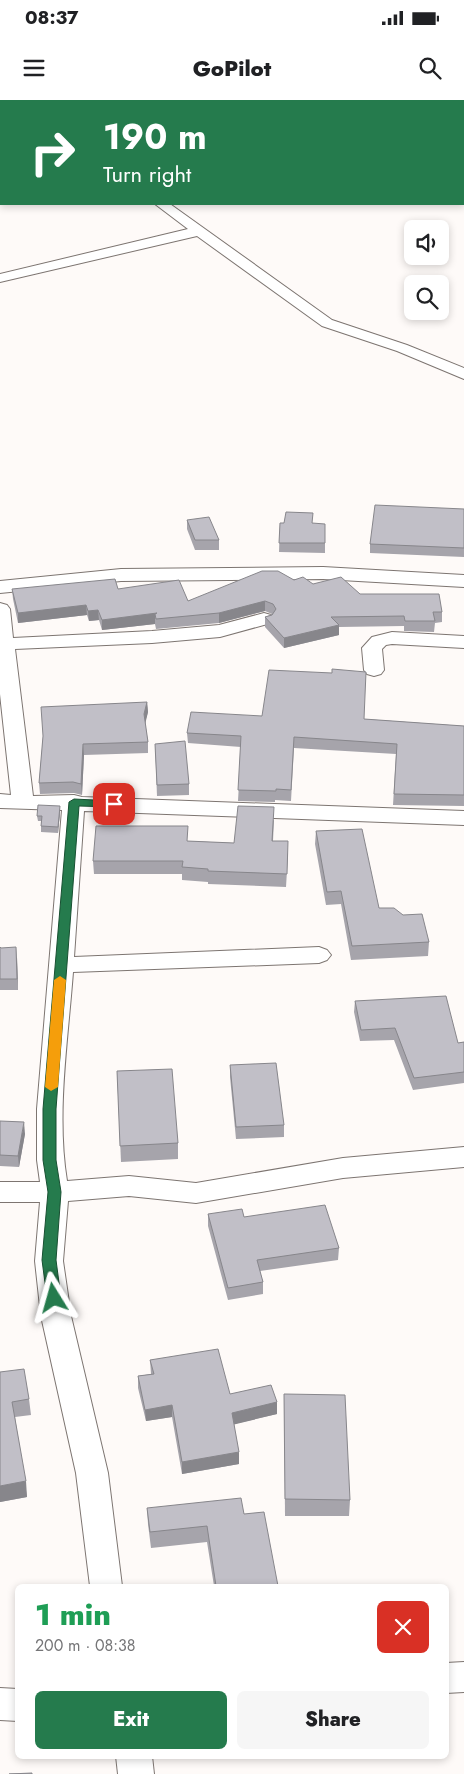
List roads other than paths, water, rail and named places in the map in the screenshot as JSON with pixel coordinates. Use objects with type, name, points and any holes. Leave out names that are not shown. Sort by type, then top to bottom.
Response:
[{"type":"street","points":[[163,205],[327,323],[402,348],[464,374]]},
{"type":"street","points":[[0,278],[199,231]]},
{"type":"street","points":[[0,587],[121,575],[323,573],[464,581]]},
{"type":"street","points":[[0,609],[2,644],[23,801]]},
{"type":"street","points":[[2,644],[152,638],[220,631],[264,619]]},
{"type":"street","points":[[374,670],[372,648],[379,641],[392,638],[464,642]]},
{"type":"street","points":[[0,801],[74,802],[464,818]]},
{"type":"street","points":[[74,802],[50,1109],[50,1160],[55,1192],[49,1260],[56,1316],[92,1473],[106,1584]]},
{"type":"street","points":[[61,965],[319,955]]},
{"type":"street","points":[[0,1192],[55,1192],[129,1186],[196,1193],[343,1168],[464,1157]]},
{"type":"street","points":[[449,1678],[464,1677]]},
{"type":"street","points":[[0,1704],[15,1705]]},
{"type":"street","points":[[134,1759],[136,1774]]}]
